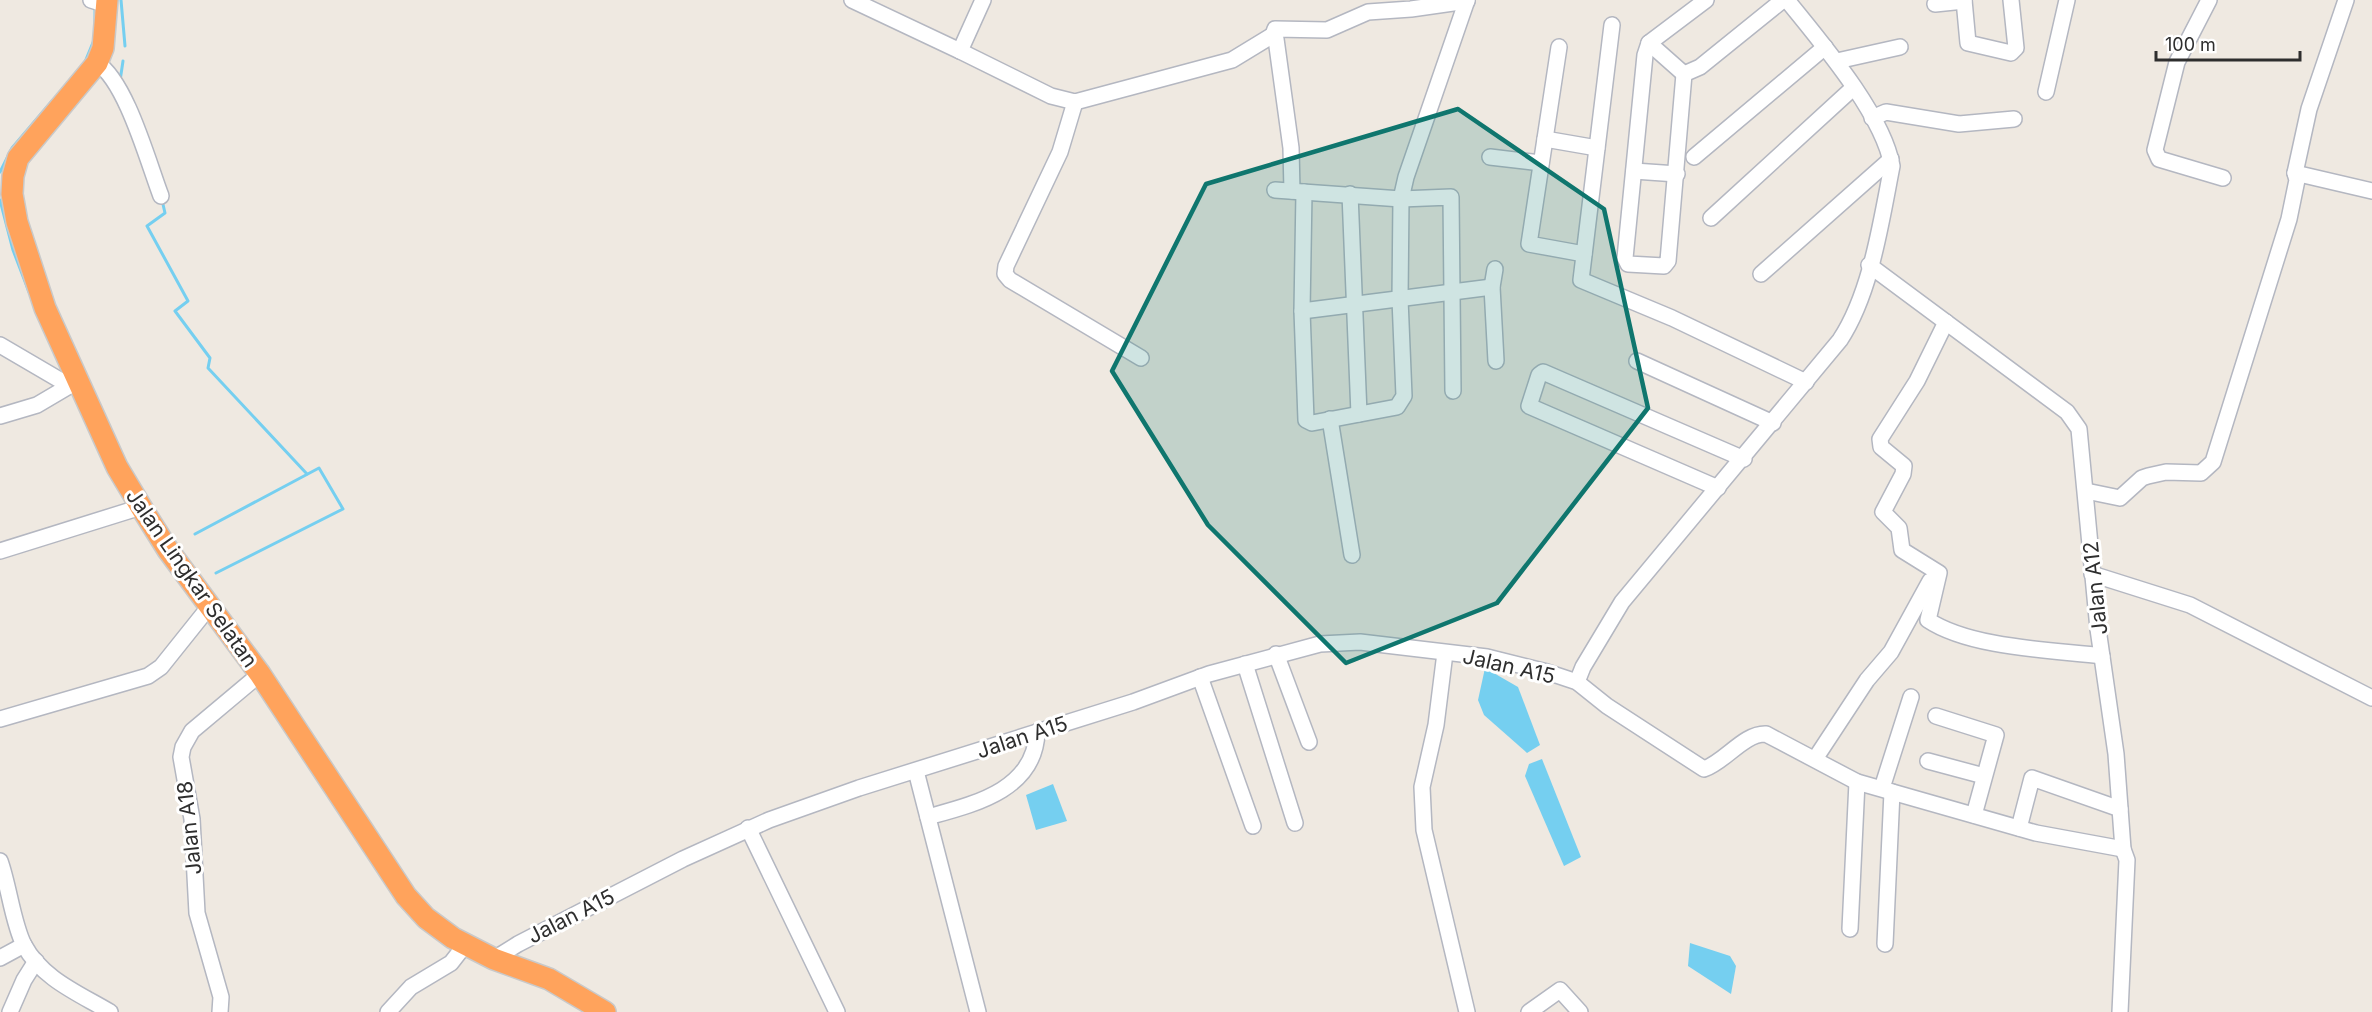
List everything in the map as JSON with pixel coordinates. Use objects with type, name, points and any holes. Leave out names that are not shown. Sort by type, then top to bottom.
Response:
[{"type":"highway","name":"Jalan Lingkar Selatan","points":[[102,2],[103,48],[97,63],[18,158],[12,185],[17,222],[73,384],[141,507],[209,607],[260,674],[406,896],[443,932],[465,945],[494,959],[549,979],[604,1012]]},
{"type":"street","points":[[852,0],[1052,96],[1074,102],[1232,60],[1273,35],[1276,28],[1327,30],[1368,12],[1411,9],[1467,0],[1406,177],[1401,198],[1400,299],[1403,401],[1397,407],[1312,423],[1306,420],[1298,191],[1276,39],[1273,35]]},
{"type":"street","points":[[960,51],[983,0]]},
{"type":"street","points":[[1683,74],[1700,67],[1785,0],[1837,61],[1872,118],[1892,166],[1881,222],[1851,323],[1744,459],[1622,602],[1594,647],[1577,682],[1607,706],[1704,769],[1760,734],[1776,738],[1857,782],[2019,828],[2123,849]]},
{"type":"street","points":[[1935,4],[1964,1],[1968,44],[2011,52],[2016,48],[2011,0]]},
{"type":"street","points":[[2046,92],[2067,0]]},
{"type":"street","points":[[2209,0],[2177,62],[2155,150],[2159,159],[2223,178]]},
{"type":"street","points":[[2086,491],[2120,498],[2142,478],[2166,472],[2201,473],[2213,462],[2289,219],[2297,180],[2295,172],[2308,109],[2346,0]]},
{"type":"street","points":[[1683,74],[1677,174],[1667,264],[1660,267],[1628,264],[1625,258],[1645,55],[1649,43],[1696,3]]},
{"type":"street","points":[[1612,25],[1581,280],[1672,318],[1806,382]]},
{"type":"street","points":[[1649,43],[1683,74]]},
{"type":"street","points":[[1559,47],[1529,244],[1584,254]]},
{"type":"street","points":[[1694,157],[1825,47]]},
{"type":"street","points":[[1837,61],[1900,47]]},
{"type":"street","points":[[97,63],[104,68],[122,93],[161,195]]},
{"type":"street","points":[[1712,218],[1853,88]]},
{"type":"street","points":[[1074,102],[1060,152],[1006,266],[1005,274],[1010,280],[1141,358]]},
{"type":"street","points":[[1872,118],[1886,112],[1959,124],[2014,119]]},
{"type":"street","points":[[1545,140],[1597,148]]},
{"type":"street","points":[[1490,157],[1541,163]]},
{"type":"street","points":[[1761,274],[1891,159]]},
{"type":"street","points":[[1634,171],[1677,174]]},
{"type":"street","points":[[2295,172],[2372,191]]},
{"type":"street","points":[[1275,190],[1401,198],[1448,196],[1452,199],[1450,292],[1453,391]]},
{"type":"street","points":[[1350,194],[1359,414]]},
{"type":"street","name":"Jalan A12","points":[[1869,265],[2072,417],[2079,429],[2092,574],[2123,849],[2127,860],[2120,1012]]},
{"type":"street","points":[[1495,269],[1492,287],[1496,361]]},
{"type":"street","points":[[1302,311],[1492,287]]},
{"type":"street","points":[[1946,322],[1917,381],[1880,439],[1881,447],[1904,466],[1903,474],[1883,512],[1899,528],[1902,550],[1938,571],[1928,620],[1942,628],[1974,639],[2102,656]]},
{"type":"street","points":[[0,345],[73,384]]},
{"type":"street","points":[[1637,361],[1773,423]]},
{"type":"street","points":[[1719,488],[1529,406],[1528,403],[1539,375],[1543,372],[1744,459]]},
{"type":"street","points":[[0,416],[37,405],[73,384]]},
{"type":"street","points":[[1330,419],[1352,555]]},
{"type":"street","points":[[0,551],[141,507]]},
{"type":"street","points":[[2092,574],[2190,605],[2372,698]]},
{"type":"street","points":[[1815,759],[1862,688],[1891,652],[1922,591],[1930,581],[1935,584]]},
{"type":"street","points":[[0,719],[148,676],[161,667],[209,607]]},
{"type":"street","name":"Jalan A15","points":[[494,959],[518,944],[748,828],[859,788],[1133,702],[1200,677],[1276,654],[1320,644],[1360,642],[1487,657],[1577,682]]},
{"type":"street","points":[[1445,653],[1436,725],[1422,787],[1424,830],[1467,1012]]},
{"type":"street","points":[[1276,654],[1309,741]]},
{"type":"street","points":[[1245,664],[1295,823]]},
{"type":"street","name":"Jalan A18","points":[[220,1012],[221,997],[197,913],[192,819],[181,757],[183,747],[192,731],[260,674]]},
{"type":"street","points":[[1200,677],[1253,826]]},
{"type":"street","points":[[1885,944],[1887,790],[1911,697]]},
{"type":"street","points":[[1936,716],[1996,735],[1974,815]]},
{"type":"street","points":[[928,817],[981,802],[1013,782],[1023,773],[1034,755],[1037,732]]},
{"type":"street","points":[[1928,761],[1984,776]]},
{"type":"street","points":[[916,771],[978,1012]]},
{"type":"street","points":[[2019,828],[2032,778],[2120,809]]},
{"type":"street","points":[[1850,929],[1857,782]]},
{"type":"street","points":[[748,828],[837,1012]]},
{"type":"street","points":[[0,861],[24,945],[36,961],[60,983],[111,1012]]},
{"type":"street","points":[[0,958],[24,945]]},
{"type":"street","points":[[388,1012],[411,987],[451,963],[465,945]]},
{"type":"street","points":[[10,1012],[24,980],[36,961]]},
{"type":"street","points":[[1528,1012],[1560,990],[1580,1012]]},
{"type":"highlighted area","points":[[1458,109],[1604,209],[1648,408],[1497,603],[1346,663],[1208,525],[1112,371],[1206,184]]},
{"type":"water","points":[[1485,668],[1518,687],[1540,745],[1527,753],[1484,715],[1478,700]]},
{"type":"water","points":[[1542,759],[1581,857],[1564,866],[1525,776],[1529,764]]},
{"type":"water","points":[[1053,784],[1067,821],[1036,830],[1026,795]]},
{"type":"water","points":[[1690,943],[1730,956],[1736,966],[1731,994],[1688,966]]},
{"type":"waterway","points":[[121,0],[125,46]]},
{"type":"waterway","points":[[95,7],[95,22]]},
{"type":"waterway","points":[[85,62],[94,40]]},
{"type":"waterway","points":[[120,81],[123,61]]},
{"type":"waterway","points":[[0,172],[12,148],[52,101]]},
{"type":"waterway","points":[[0,200],[13,250],[29,292]]},
{"type":"waterway","points":[[162,200],[165,213],[147,226],[188,301],[175,311],[210,358],[208,368],[307,474]]},
{"type":"waterway","points":[[195,534],[319,468],[343,509],[216,573]]}]
